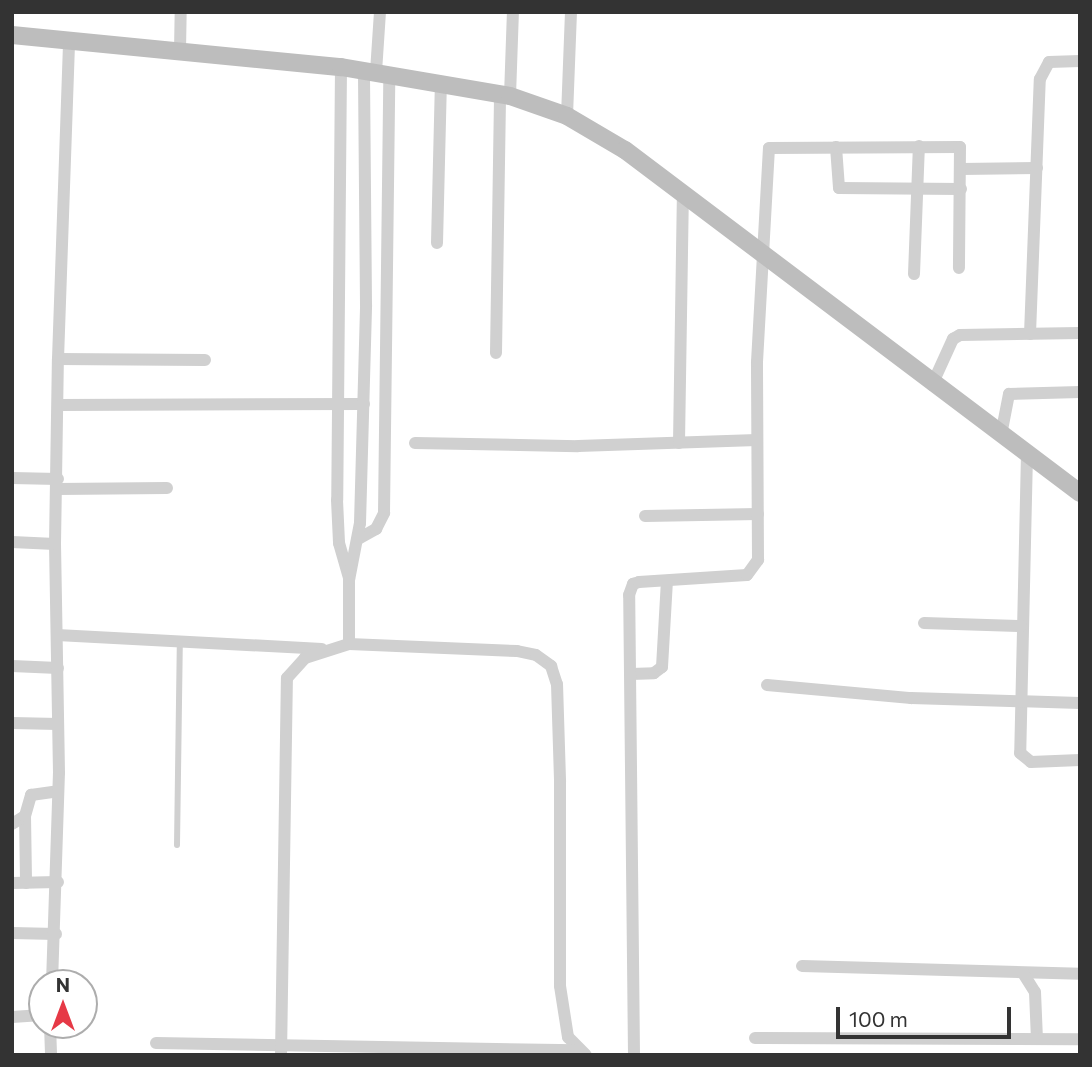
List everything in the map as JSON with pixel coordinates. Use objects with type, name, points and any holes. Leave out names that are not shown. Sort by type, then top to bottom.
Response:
[{"type":"street","points":[[180,51],[181,12]]},
{"type":"street","points":[[349,644],[349,580],[358,539],[364,404],[365,146],[376,72],[380,12]]},
{"type":"street","points":[[496,353],[505,95],[513,12]]},
{"type":"street","points":[[567,116],[571,12]]},
{"type":"street","points":[[12,35],[376,72],[505,95],[567,116],[625,150],[1080,494]]},
{"type":"street","points":[[53,969],[58,882],[55,544],[58,359],[69,41]]},
{"type":"street","points":[[1030,334],[1043,69],[1049,62],[1080,61]]},
{"type":"street","points":[[341,67],[338,543],[349,580]]},
{"type":"street","points":[[358,539],[376,529],[384,513],[388,145],[376,72]]},
{"type":"street","points":[[437,243],[441,84]]},
{"type":"street","points":[[365,146],[388,145]]},
{"type":"street","points":[[914,274],[919,146]]},
{"type":"street","points":[[836,147],[839,188],[961,189]]},
{"type":"street","points":[[634,1055],[630,588],[639,582],[747,575],[758,560],[757,440],[762,253],[769,148],[960,147],[959,268]]},
{"type":"street","points":[[961,169],[1037,168]]},
{"type":"street","points":[[679,443],[683,194]]},
{"type":"street","points":[[932,384],[953,339],[960,335],[1080,333]]},
{"type":"street","points":[[58,359],[205,360]]},
{"type":"street","points":[[1001,435],[1009,394],[1080,392]]},
{"type":"street","points":[[58,405],[364,404]]},
{"type":"street","points":[[415,443],[679,443],[757,440]]},
{"type":"street","points":[[1027,454],[1020,702],[1023,760],[1080,760]]},
{"type":"street","points":[[12,478],[57,484],[167,488]]},
{"type":"street","points":[[645,516],[758,514]]},
{"type":"street","points":[[12,542],[55,544]]},
{"type":"street","points":[[631,674],[654,673],[662,667],[667,581]]},
{"type":"street","points":[[924,624],[1021,626]]},
{"type":"street","points":[[57,635],[322,649],[349,644],[517,651],[536,655],[551,666],[557,684],[560,986],[566,1029],[581,1052]]},
{"type":"street","points":[[281,1049],[285,693],[295,667],[322,649]]},
{"type":"street","points":[[12,666],[58,667]]},
{"type":"street","points":[[767,685],[1020,702],[1080,703]]},
{"type":"street","points":[[12,723],[58,724]]},
{"type":"street","points":[[58,791],[30,795],[25,816],[19,883],[58,882]]},
{"type":"street","points":[[12,824],[25,816]]},
{"type":"street","points":[[12,933],[56,934]]},
{"type":"street","points":[[802,966],[1080,974]]},
{"type":"street","points":[[1023,973],[1035,992],[1037,1039]]},
{"type":"street","points":[[755,1038],[1080,1039]]},
{"type":"street","points":[[156,1043],[281,1049],[581,1052]]},
{"type":"lane","points":[[177,845],[180,641]]}]
